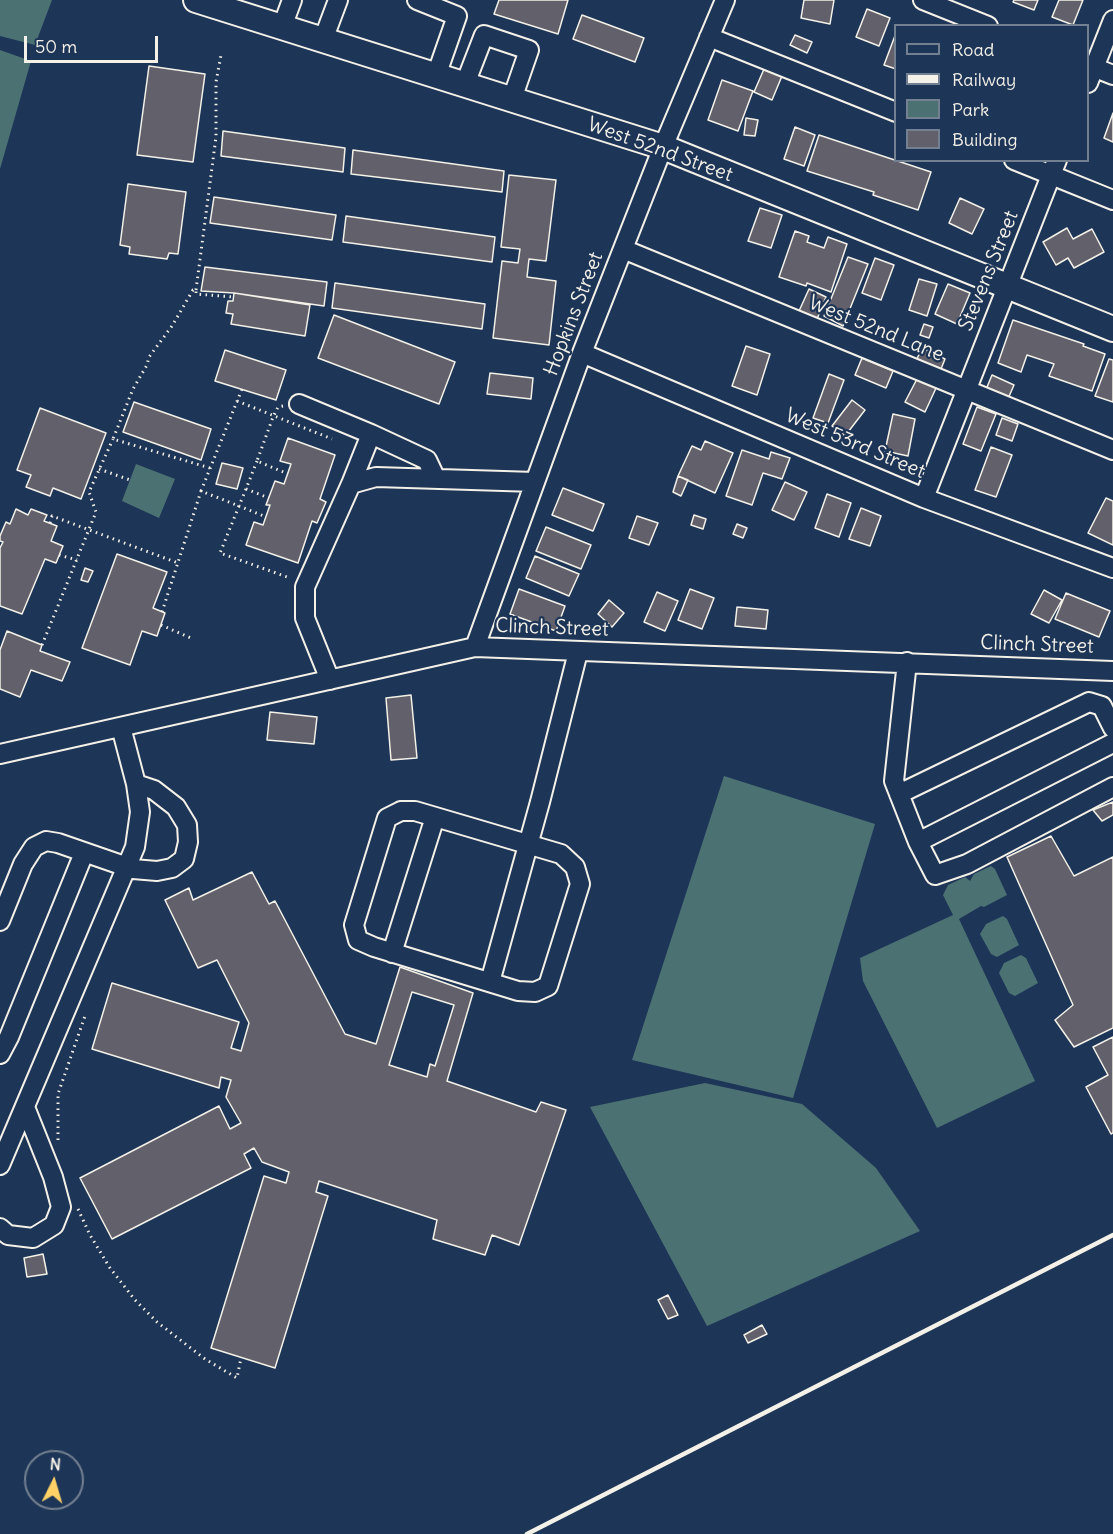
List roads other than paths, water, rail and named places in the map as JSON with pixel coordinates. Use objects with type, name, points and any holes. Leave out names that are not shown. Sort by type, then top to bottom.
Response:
[{"type":"main road","name":"West 52nd Street","points":[[196,0],[663,147],[1113,329]]},
{"type":"street","points":[[282,27],[292,0]]},
{"type":"street","points":[[323,40],[338,0]]},
{"type":"street","points":[[417,0],[457,16],[436,76]]},
{"type":"street","name":"Hopkins Street","points":[[475,647],[582,353],[663,147],[725,0]]},
{"type":"street","points":[[923,0],[983,24]]},
{"type":"street","points":[[1113,20],[1090,72],[1113,75]]},
{"type":"street","points":[[465,84],[484,35],[529,50],[512,99]]},
{"type":"street","points":[[709,37],[894,111]]},
{"type":"street","points":[[1024,162],[1054,168],[1113,201]]},
{"type":"street","name":"Stevens Street","points":[[924,498],[1054,168]]},
{"type":"street","name":"West 52nd Lane","points":[[623,249],[1113,450]]},
{"type":"street","name":"West 53rd Street","points":[[582,353],[924,498],[1113,568]]},
{"type":"street","points":[[299,404],[427,460],[436,479]]},
{"type":"street","points":[[330,680],[305,618],[306,584],[371,434]]},
{"type":"street","points":[[351,484],[376,477],[535,483]]},
{"type":"street","name":"Clinch Street","points":[[0,754],[475,647],[1113,671]]},
{"type":"street","points":[[490,982],[578,652]]},
{"type":"street","points":[[907,662],[894,781],[918,842],[936,874],[967,864],[1113,787]]},
{"type":"street","points":[[899,794],[1089,702],[1102,706],[1113,728]]},
{"type":"street","points":[[0,1165],[135,847],[140,812],[136,784],[121,727]]},
{"type":"street","points":[[918,842],[1113,743]]},
{"type":"street","points":[[0,921],[23,864],[34,847],[46,841],[58,843],[127,868],[157,871],[172,868],[184,859],[188,842],[187,825],[176,807],[154,790],[136,784]]},
{"type":"street","points":[[401,811],[415,811],[528,845],[561,854],[575,867],[580,884],[548,986],[535,992],[518,991],[358,940],[354,925],[387,818],[401,811]]},
{"type":"street","points":[[392,952],[435,817]]},
{"type":"street","points":[[0,1054],[84,853]]},
{"type":"street","points":[[0,1228],[8,1235],[33,1238],[54,1225],[61,1208],[52,1177],[25,1107]]},
{"type":"railway","points":[[527,1534],[1113,1235]]}]
